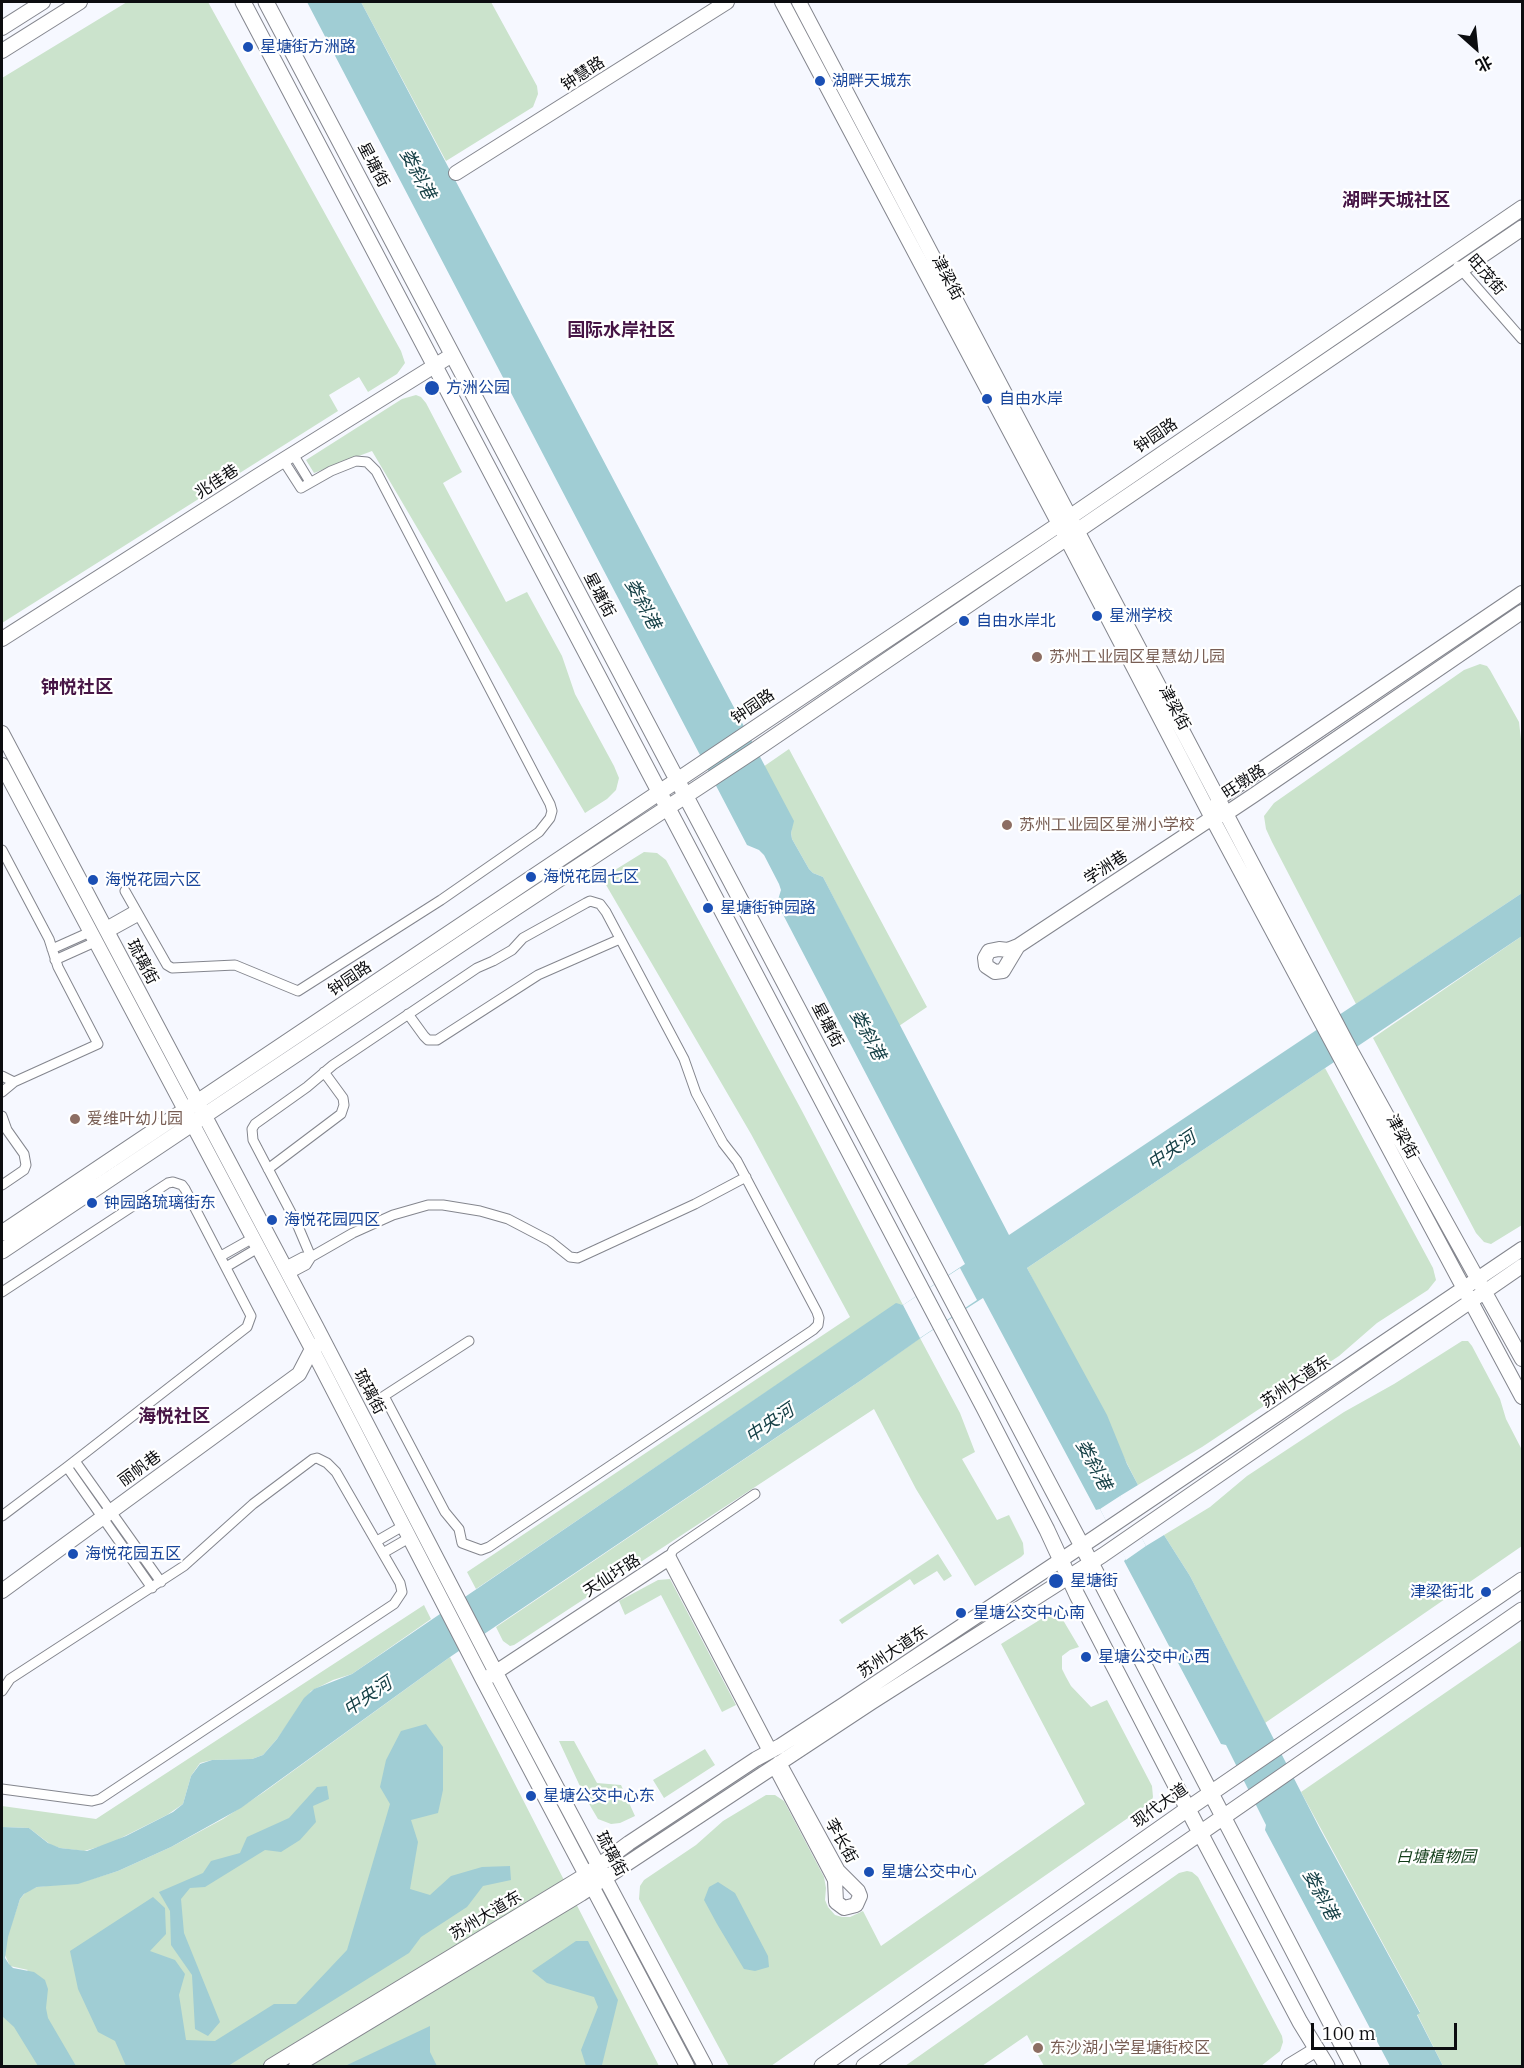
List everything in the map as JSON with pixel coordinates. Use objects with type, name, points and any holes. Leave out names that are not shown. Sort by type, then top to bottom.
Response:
[{"type":"main road","points":[[2,28],[43,2]]},
{"type":"main road","points":[[2,51],[80,2]]},
{"type":"main road","points":[[243,2],[940,1325],[1201,1832],[1327,2067]]},
{"type":"main road","name":"星塘街","points":[[266,2],[1091,1563],[1353,2067]]},
{"type":"main road","name":"钟慧路","points":[[456,173],[727,2]]},
{"type":"main road","name":"津梁街","points":[[782,2],[1072,535],[1220,798],[1328,1020],[1522,1397]]},
{"type":"main road","name":"津梁街","points":[[799,2],[1064,520]]},
{"type":"main road","name":"钟园路","points":[[2,1233],[704,763],[1522,208]]},
{"type":"main road","name":"钟园路","points":[[2,1251],[712,779],[1522,228]]},
{"type":"main road","name":"兆佳巷","points":[[2,639],[452,355]]},
{"type":"main road","name":"津梁街","points":[[1072,535],[1212,818],[1328,1020]]},
{"type":"main road","name":"旺墩路","points":[[1212,818],[1220,798],[1522,593]]},
{"type":"main road","name":"旺墩路","points":[[1212,818],[1227,813],[1522,612]]},
{"type":"main road","name":"琉璃街","points":[[2,733],[106,930],[191,1105],[192,1125],[312,1349],[687,2067]]},
{"type":"main road","name":"琉璃街","points":[[2,765],[92,937],[191,1105],[205,1115],[705,2067]]},
{"type":"main road","name":"学洲巷","points":[[1018,946],[1212,818]]},
{"type":"main road","name":"津梁街","points":[[1347,1057],[1485,1291],[1522,1359]]},
{"type":"main road","name":"苏州大道东","points":[[602,1871],[628,1843],[834,1711],[1129,1515],[1522,1249]]},
{"type":"main road","name":"苏州大道东","points":[[296,2067],[602,1871],[777,1765],[1091,1563],[1522,1266]]},
{"type":"main road","name":"丽帆巷","points":[[2,1591],[298,1374],[312,1349],[324,1341]]},
{"type":"main road","name":"丽帆巷","points":[[298,1374],[323,1371],[336,1365]]},
{"type":"main road","points":[[669,1558],[770,1751]]},
{"type":"main road","name":"天仙圩路","points":[[483,1680],[669,1558]]},
{"type":"main road","name":"现代大道","points":[[822,2067],[1239,1773],[1522,1580]]},
{"type":"main road","points":[[864,2067],[1522,1610]]},
{"type":"main road","name":"李长街","points":[[777,1765],[838,1871],[858,1891],[860,1896],[856,1905],[844,1908],[836,1902],[835,1880],[777,1765]]},
{"type":"main road","name":"苏州大道东","points":[[271,2067],[590,1880]]},
{"type":"main road","points":[[1289,2067],[1317,2049]]},
{"type":"street","name":"旺茂街","points":[[1450,257],[1522,339]]},
{"type":"street","points":[[288,457],[310,482]]},
{"type":"street","points":[[125,891],[162,961],[172,968],[235,965],[298,991],[441,900],[539,832],[550,818],[552,811],[550,804],[376,471],[367,462],[356,462],[331,471],[300,488],[288,457]]},
{"type":"street","points":[[2,850],[49,939],[55,960],[98,1044],[14,1082],[2,1092]]},
{"type":"street","points":[[311,1257],[297,1224],[253,1140],[252,1129],[255,1124],[308,1087],[324,1072],[477,968],[512,950],[523,938],[586,903],[595,902],[603,908],[684,1059],[696,1093],[723,1143],[746,1177],[817,1312],[818,1325],[793,1344],[481,1550],[462,1543],[459,1529],[445,1512],[384,1396],[469,1341]]},
{"type":"street","points":[[106,930],[137,913]]},
{"type":"street","points":[[52,949],[92,937]]},
{"type":"street","points":[[55,960],[92,937]]},
{"type":"street","points":[[408,1014],[428,1040],[437,1040],[538,975],[620,939]]},
{"type":"street","points":[[268,1169],[341,1114],[344,1105],[343,1098],[324,1072]]},
{"type":"street","points":[[2,1076],[14,1082]]},
{"type":"street","points":[[2,1116],[8,1130],[24,1154],[26,1165],[24,1170],[2,1185]]},
{"type":"street","points":[[287,1270],[306,1265],[311,1257],[353,1233],[393,1215],[420,1206],[443,1205],[480,1211],[508,1219],[544,1238],[570,1257],[578,1258],[695,1204],[746,1177]]},
{"type":"street","points":[[2,1292],[168,1183],[173,1182],[182,1185],[185,1189],[250,1311],[250,1322],[247,1326],[2,1516]]},
{"type":"street","points":[[221,1256],[255,1243]]},
{"type":"street","points":[[226,1267],[255,1243]]},
{"type":"street","points":[[2,1691],[10,1679],[184,1566],[253,1504],[317,1458],[327,1463],[336,1472],[400,1583],[402,1592],[394,1604],[100,1799],[92,1801],[2,1789]]},
{"type":"street","points":[[71,1464],[161,1582]]},
{"type":"street","name":"天仙圩路","points":[[669,1558],[673,1550],[754,1494]]},
{"type":"street","points":[[107,1514],[152,1588]]},
{"type":"street","points":[[377,1541],[406,1532]]},
{"type":"street","points":[[383,1553],[406,1532]]},
{"type":"green space","name":"方洲公园","points":[[127,2],[208,2],[401,351],[405,363],[397,374],[368,392],[359,377],[329,395],[338,411],[2,623],[2,78]]},
{"type":"green space","points":[[361,2],[491,2],[537,86],[538,94],[533,107],[446,161]]},
{"type":"green space","points":[[416,395],[426,403],[462,472],[443,483],[506,602],[527,592],[562,656],[575,694],[619,778],[616,790],[607,799],[585,813],[372,451],[314,473],[306,460],[402,399]]},
{"type":"green space","points":[[1480,664],[1487,666],[1490,670],[1519,722],[1522,748],[1522,893],[1356,1004],[1272,842],[1266,829],[1264,816],[1274,803],[1464,670]]},
{"type":"green space","points":[[789,749],[927,1007],[899,1026],[823,877],[809,869],[792,839],[793,821],[763,767]]},
{"type":"green space","points":[[644,852],[657,853],[666,860],[802,1111],[903,1305],[896,1304],[476,1589],[467,1572],[850,1317],[751,1134],[602,878]]},
{"type":"green space","points":[[1522,936],[1522,1225],[1491,1244],[1484,1242],[1476,1233],[1373,1038]]},
{"type":"green space","points":[[1325,1068],[1433,1268],[1436,1280],[1428,1290],[1377,1323],[1339,1356],[1202,1447],[1138,1485],[1027,1268]]},
{"type":"green space","points":[[920,1338],[960,1413],[975,1452],[962,1459],[997,1520],[1009,1515],[1023,1543],[1024,1554],[1021,1557],[975,1586],[916,1489],[874,1409],[514,1645],[510,1646],[503,1641],[496,1627]]},
{"type":"green space","points":[[1462,1341],[1468,1341],[1472,1346],[1500,1399],[1506,1419],[1522,1450],[1522,1546],[1265,1723],[1190,1576],[1164,1535],[1210,1507],[1247,1476],[1344,1412]]},
{"type":"green space","points":[[938,1554],[952,1576],[944,1581],[937,1571],[914,1585],[910,1579],[842,1624],[839,1620]]},
{"type":"green space","points":[[670,1579],[736,1705],[722,1712],[661,1595],[625,1615],[619,1601],[658,1580]]},
{"type":"green space","points":[[424,1605],[431,1619],[352,1674],[311,1691],[263,1755],[252,1759],[212,1760],[200,1763],[191,1776],[183,1804],[167,1815],[109,1844],[84,1851],[51,1845],[29,1828],[2,1827],[2,1806],[96,1819]]},
{"type":"green space","points":[[1046,1616],[1063,1620],[1079,1647],[1062,1656],[1062,1669],[1071,1686],[1091,1707],[1107,1700],[1152,1786],[1151,1802],[771,2066],[729,2066],[639,1899],[640,1886],[644,1880],[696,1845],[723,1821],[766,1795],[775,1795],[784,1801],[824,1877],[825,1900],[828,1907],[835,1915],[842,1917],[850,1917],[863,1911],[881,1946],[1085,1804],[1001,1644]]},
{"type":"green space","name":"白塘植物园","points":[[1522,1640],[1522,2066],[1443,2066],[1417,2014],[1420,2012],[1301,1792]]},
{"type":"green space","points":[[450,1657],[659,2066],[2,2066],[2,1991],[28,1970],[10,1966],[5,1955],[7,1937],[20,1899],[26,1892],[37,1887],[82,1882],[118,1871],[171,1847],[223,1819],[264,1792]]},
{"type":"green space","points":[[559,1741],[574,1741],[597,1783],[621,1785],[635,1816],[620,1823],[611,1824],[598,1819]]},
{"type":"green space","points":[[705,1749],[715,1765],[664,1798],[653,1780]]},
{"type":"green space","points":[[1187,1871],[1198,1877],[1282,2036],[1280,2051],[1261,2066],[1044,2066],[1027,2035],[982,2066],[905,2066],[1179,1873]]},
{"type":"water","points":[[307,2],[361,2],[794,821],[792,839],[809,869],[823,877],[1009,1235],[1522,893],[1522,936],[1027,1268],[1107,1415],[1138,1485],[1120,1496],[1121,1500],[1146,1546],[1164,1535],[1190,1576],[1321,1831],[1420,2013],[1417,2015],[1443,2066],[1390,2066],[1265,1830],[1266,1825],[1226,1745],[1221,1744],[1124,1561],[1126,1559],[1100,1509],[1096,1510],[983,1298],[450,1657],[241,1808],[171,1847],[118,1871],[78,1884],[37,1887],[24,1894],[20,1899],[8,1937],[5,1958],[13,1968],[34,1972],[45,1980],[48,1989],[46,2008],[48,2018],[76,2066],[38,2066],[14,2027],[2,2016],[2,1827],[29,1828],[48,1843],[60,1848],[87,1851],[126,1836],[173,1812],[183,1804],[191,1776],[200,1764],[212,1760],[252,1759],[263,1755],[277,1739],[304,1698],[314,1689],[352,1674],[896,1303],[903,1305],[965,1264],[777,903],[781,890],[764,855],[747,845]]},
{"type":"water","points":[[426,1724],[443,1747],[443,1790],[438,1813],[411,1820],[418,1842],[410,1889],[430,1895],[451,1876],[482,1867],[510,1866],[511,1880],[483,1886],[467,1907],[421,1937],[409,1953],[228,2066],[126,2066],[115,2041],[98,2032],[78,1989],[70,1951],[153,1897],[165,1908],[166,1934],[150,1951],[175,1960],[185,1974],[179,1995],[186,2040],[215,2041],[274,2004],[296,2004],[347,1950],[390,1804],[380,1787],[386,1760],[401,1731]]},
{"type":"water","points":[[327,1786],[329,1799],[313,1806],[316,1822],[300,1840],[281,1852],[265,1850],[205,1887],[190,1888],[181,1899],[184,1933],[220,2022],[208,2036],[195,2029],[192,1975],[171,1945],[170,1911],[159,1892],[203,1873],[211,1861],[240,1853],[247,1837],[289,1818],[317,1787]]},
{"type":"water","points":[[718,1882],[735,1893],[768,1956],[769,1967],[755,1971],[744,1969],[717,1924],[704,1900],[709,1887]]},
{"type":"water","points":[[576,1941],[588,1941],[618,2000],[602,2065],[586,2066],[581,2050],[598,2007],[594,1997],[547,1983],[532,1971]]},
{"type":"water","points":[[430,2026],[430,2052],[437,2066],[345,2066]]},
{"type":"pier","points":[[960,1268],[977,1300],[920,1338],[903,1305]]},
{"type":"pier","points":[[1120,1496],[1146,1546],[1126,1560],[1100,1509]]},
{"type":"place","name":"星塘街方洲路","points":[[248,47]]},
{"type":"place","name":"湖畔天城东","points":[[820,81]]},
{"type":"place","name":"方洲公园","points":[[432,388]]},
{"type":"place","name":"自由水岸","points":[[987,399]]},
{"type":"place","name":"星洲学校","points":[[1097,616]]},
{"type":"place","name":"自由水岸北","points":[[964,621]]},
{"type":"place","name":"苏州工业园区星慧幼儿园","points":[[1037,657]]},
{"type":"place","name":"苏州工业园区星洲小学校","points":[[1007,825]]},
{"type":"place","name":"海悦花园七区","points":[[531,877]]},
{"type":"place","name":"海悦花园六区","points":[[93,880]]},
{"type":"place","name":"星塘街钟园路","points":[[708,908]]},
{"type":"place","name":"爱维叶幼儿园","points":[[75,1119]]},
{"type":"place","name":"钟园路琉璃街东","points":[[92,1203]]},
{"type":"place","name":"海悦花园四区","points":[[272,1220]]},
{"type":"place","name":"海悦花园五区","points":[[73,1554]]},
{"type":"place","name":"星塘街","points":[[1056,1581]]},
{"type":"place","name":"津梁街北","points":[[1486,1592]]},
{"type":"place","name":"星塘公交中心南","points":[[961,1613]]},
{"type":"place","name":"星塘公交中心西","points":[[1086,1657]]},
{"type":"place","name":"星塘公交中心东","points":[[531,1796]]},
{"type":"place","name":"星塘公交中心","points":[[869,1872]]},
{"type":"place","name":"东沙湖小学星塘街校区","points":[[1038,2048]]},
{"type":"district","name":"湖畔天城社区","points":[[1396,201]]},
{"type":"district","name":"国际水岸社区","points":[[621,331]]},
{"type":"district","name":"钟悦社区","points":[[77,688]]},
{"type":"district","name":"海悦社区","points":[[174,1417]]},
{"type":"water label","name":"娄斜港","points":[[417,174]]},
{"type":"water label","name":"娄斜港","points":[[642,604]]},
{"type":"water label","name":"娄斜港","points":[[867,1035]]},
{"type":"water label","name":"中央河","points":[[1172,1151]]},
{"type":"water label","name":"中央河","points":[[770,1424]]},
{"type":"water label","name":"娄斜港","points":[[1093,1465]]},
{"type":"water label","name":"中央河","points":[[368,1697]]},
{"type":"water label","name":"娄斜港","points":[[1320,1895]]}]
